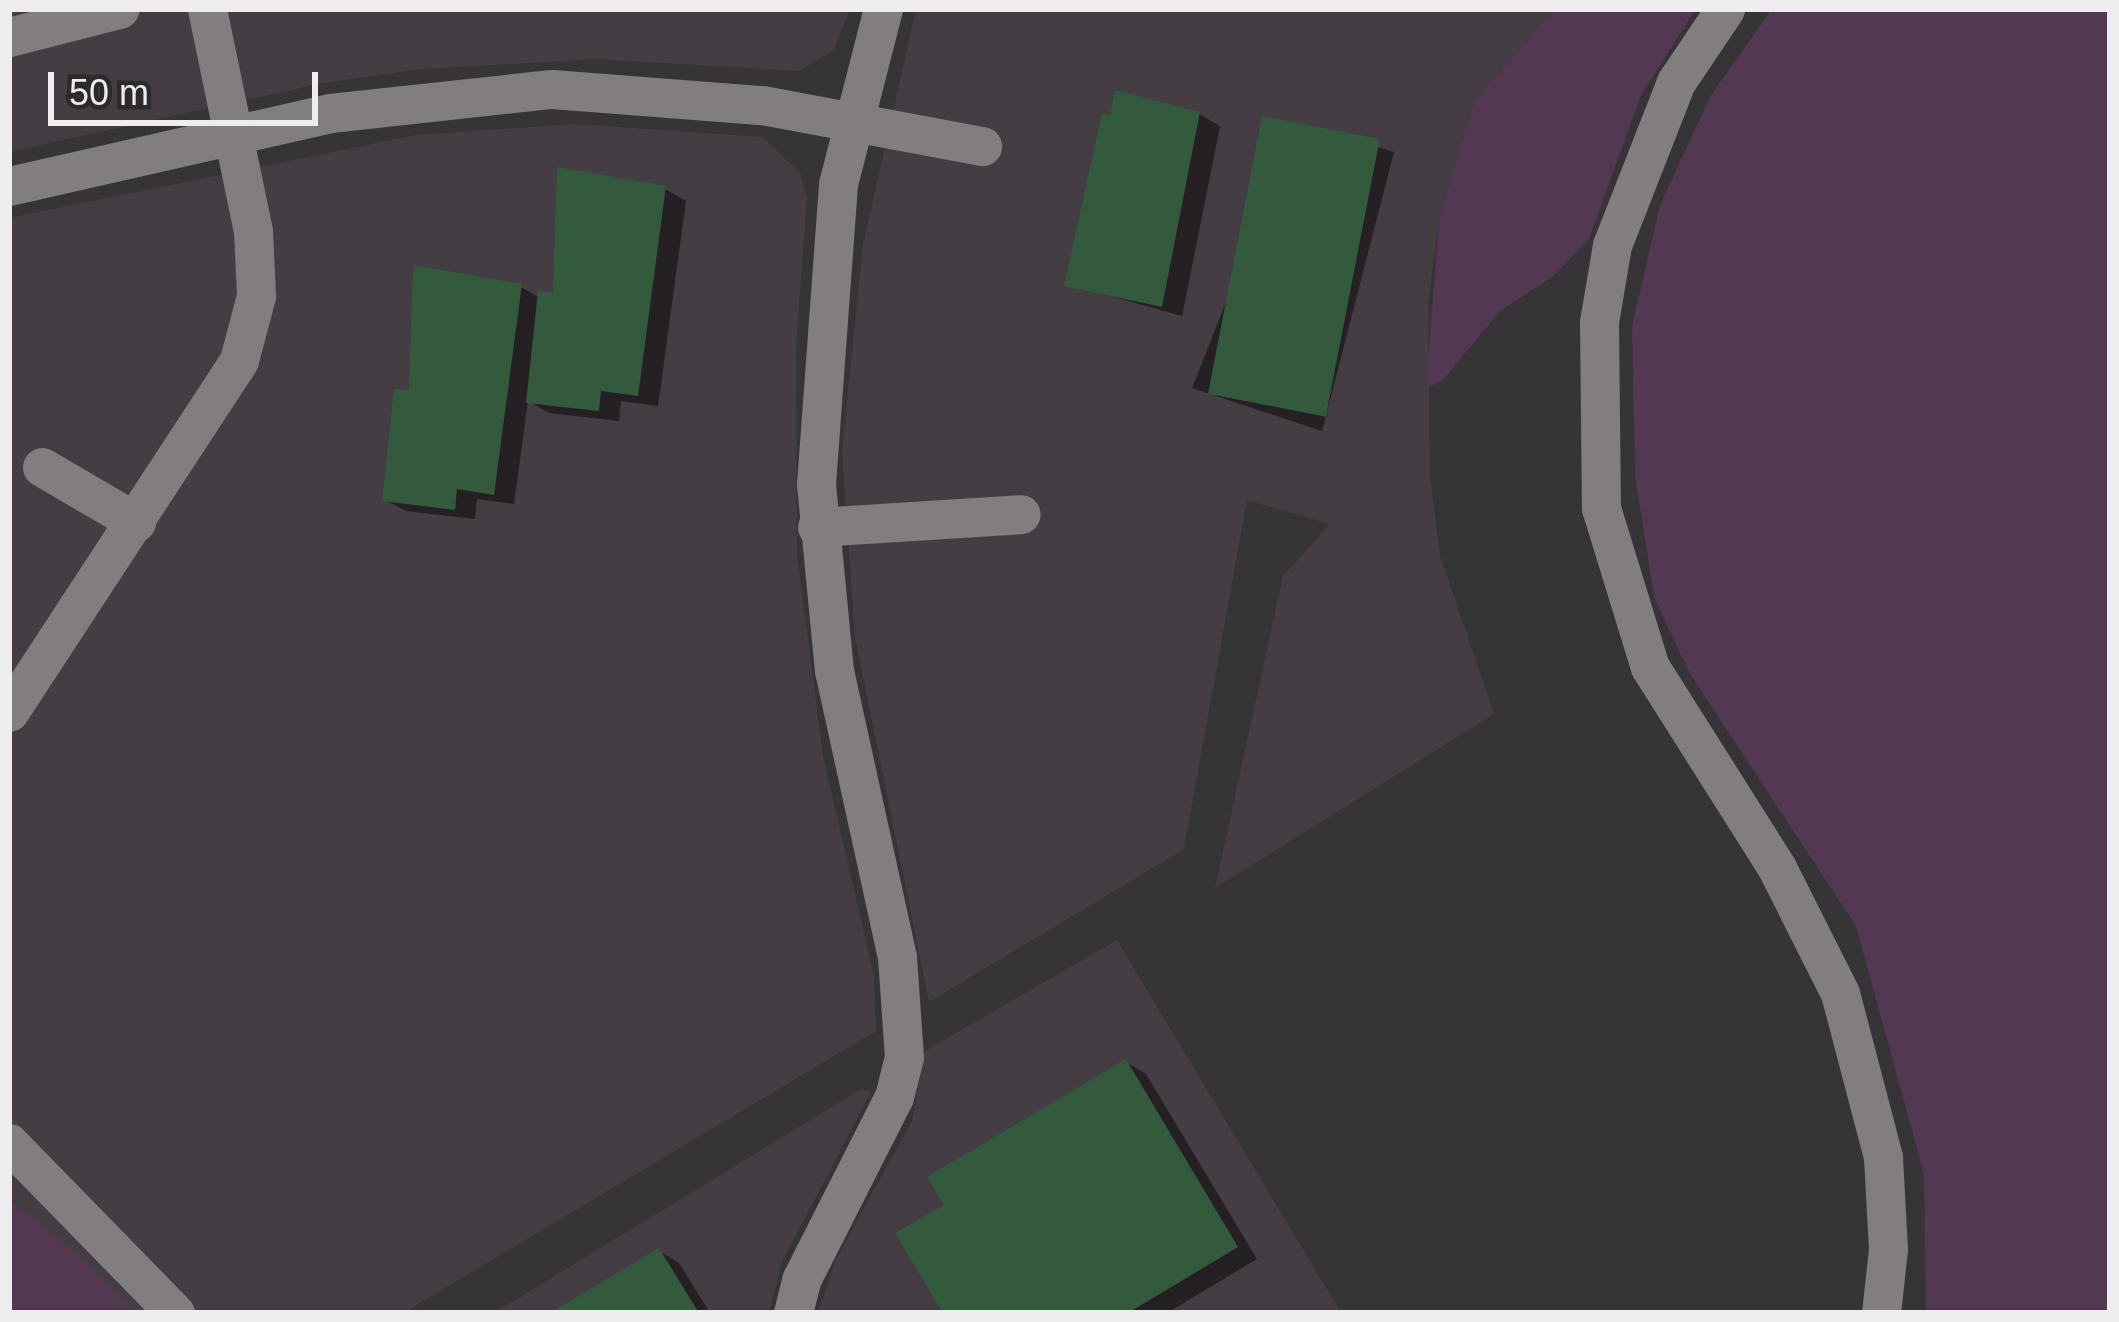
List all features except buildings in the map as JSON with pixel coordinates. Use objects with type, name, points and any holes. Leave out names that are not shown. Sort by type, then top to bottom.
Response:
[{"type":"street","points":[[9,38],[119,9]]},
{"type":"street","points":[[9,712],[238,360],[256,296],[234,135],[207,9]]},
{"type":"street","points":[[793,1313],[801,1280],[894,1097],[904,1057],[899,975],[848,752],[818,527],[834,218],[849,124],[883,9]]},
{"type":"street","points":[[1725,9],[1666,102],[1612,245],[1600,322],[1600,508],[1650,667],[1777,868],[1840,993],[1883,1157],[1888,1249],[1881,1313]]},
{"type":"street","points":[[9,186],[400,101],[552,89],[715,99],[982,146]]},
{"type":"street","points":[[42,467],[136,522]]},
{"type":"street","points":[[818,527],[1021,514]]},
{"type":"street","points":[[9,1143],[175,1313]]},
{"type":"shaded area","points":[[9,9],[850,9],[834,50],[799,71],[598,59],[423,69],[323,83],[9,152]]},
{"type":"shaded area","points":[[916,9],[1554,9],[1474,102],[1439,219],[1428,305],[1430,475],[1440,555],[1494,714],[1215,888],[1283,576],[1330,524],[1247,500],[1184,849],[929,1002],[855,637],[842,451],[863,245]]},
{"type":"shaded area","points":[[1554,9],[1696,9],[1641,95],[1589,239],[1552,277],[1499,312],[1444,379],[1426,389],[1439,219],[1474,102]]},
{"type":"shaded area","points":[[1772,9],[2110,9],[2110,1313],[1926,1313],[1924,1174],[1856,926],[1690,674],[1654,597],[1635,475],[1632,326],[1660,205],[1711,95]]},
{"type":"shaded area","points":[[575,124],[762,137],[800,172],[807,197],[796,347],[797,553],[823,756],[874,976],[876,1031],[403,1313],[136,1313],[9,1201],[9,218],[416,135]]},
{"type":"shaded area","points":[[1117,940],[1341,1313],[818,1313],[836,1259],[912,1121],[925,1051]]},
{"type":"shaded area","points":[[861,1089],[871,1092],[782,1262],[769,1313],[494,1313]]},
{"type":"shaded area","points":[[9,1201],[59,1238],[136,1313],[9,1313]]}]
